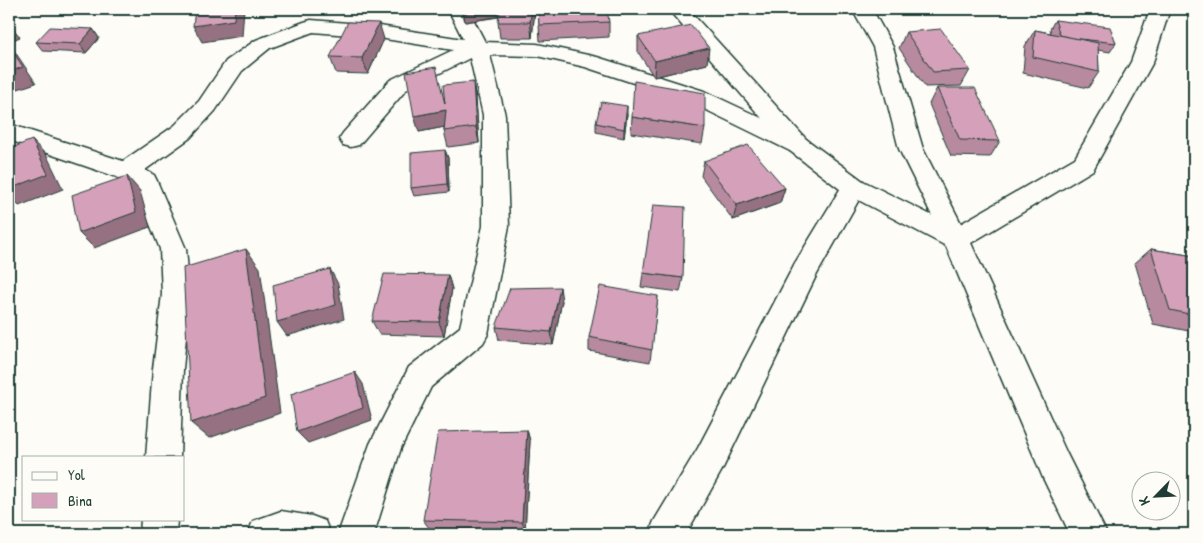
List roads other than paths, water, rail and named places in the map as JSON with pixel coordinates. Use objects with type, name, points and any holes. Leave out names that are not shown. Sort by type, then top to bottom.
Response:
[{"type":"street","points":[[356,534],[386,444],[420,378],[473,334],[496,226],[494,116],[478,48],[458,9]]},
{"type":"street","points":[[678,9],[798,145]]},
{"type":"street","points":[[862,9],[882,48],[911,149],[956,239],[1055,466],[1089,534]]},
{"type":"street","points":[[956,239],[1084,164],[1142,62],[1160,9]]},
{"type":"street","points":[[126,171],[182,132],[206,106],[234,66],[263,44],[305,17],[373,31],[478,48],[537,50],[590,62],[696,96],[798,145],[854,187],[956,239]]},
{"type":"street","points":[[352,139],[398,85],[447,60],[478,48]]},
{"type":"street","points":[[9,132],[126,171],[145,181],[173,249],[176,294],[168,369],[163,456]]},
{"type":"street","points":[[667,534],[710,459],[805,271],[854,187]]},
{"type":"street","points":[[158,534],[159,520]]},
{"type":"street","points":[[266,534],[281,529],[312,534]]}]
